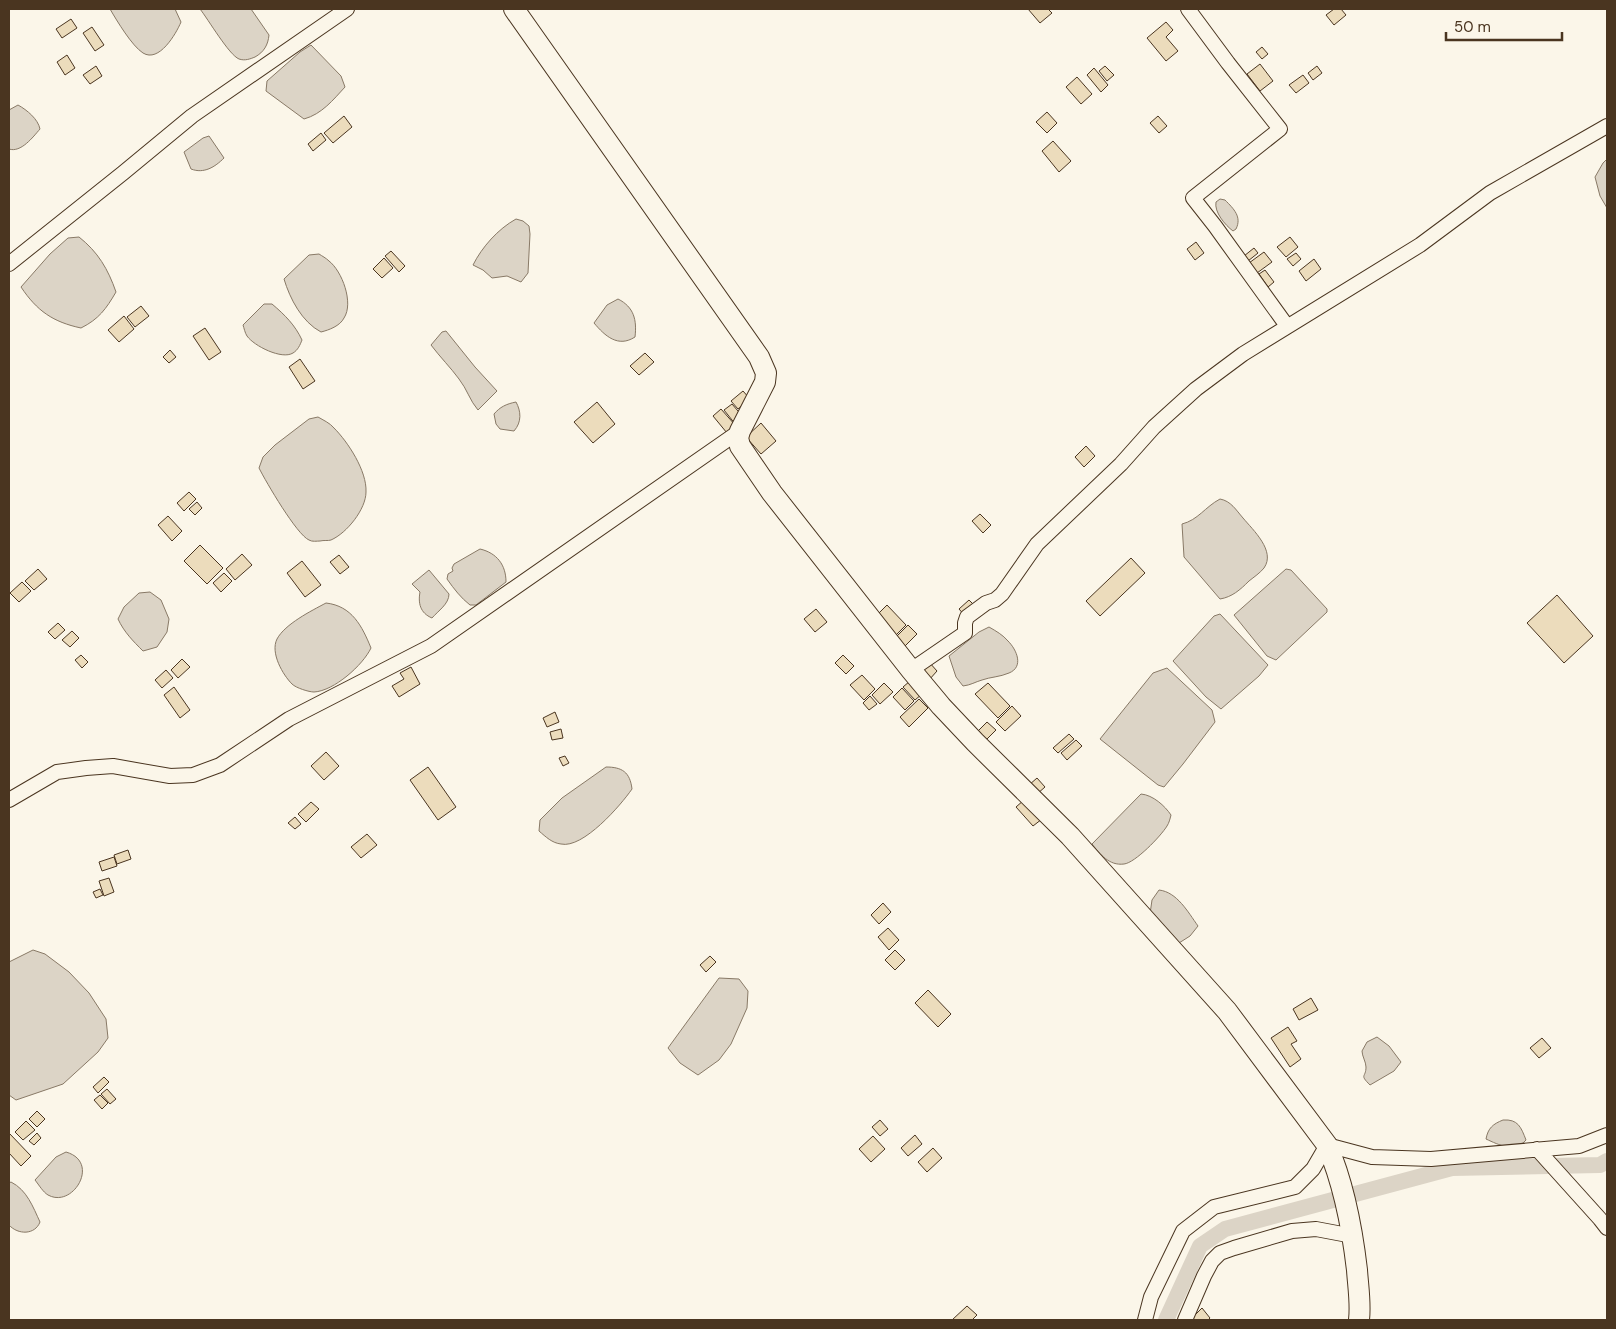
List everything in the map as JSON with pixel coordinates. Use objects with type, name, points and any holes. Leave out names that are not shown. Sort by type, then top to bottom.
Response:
[{"type":"main road","points":[[514,9],[760,357],[766,373],[765,382],[738,438],[740,446],[772,493],[941,706],[1070,836],[1227,1011],[1330,1154],[1353,1233],[1359,1293],[1359,1320]]},
{"type":"street","points":[[9,264],[192,116],[347,9]]},
{"type":"street","points":[[1188,9],[1280,129],[1193,198],[1287,326]]},
{"type":"street","points":[[911,670],[966,633],[965,623],[967,617],[1002,594],[1038,544],[1120,464],[1154,427],[1196,389],[1243,354],[1420,245],[1490,193],[1607,126]]},
{"type":"street","points":[[9,800],[57,772],[113,766],[170,776],[193,775],[220,765],[289,719],[431,646],[740,431]]},
{"type":"street","points":[[1145,1320],[1151,1297],[1183,1231],[1214,1207],[1295,1187],[1330,1154],[1431,1159],[1580,1146],[1607,1135]]},
{"type":"street","points":[[1537,1149],[1607,1228]]},
{"type":"street","points":[[1185,1320],[1204,1276],[1212,1261],[1220,1253],[1292,1231],[1316,1229],[1353,1233]]},
{"type":"shaded area","points":[[110,9],[175,9],[181,22],[166,46],[161,51],[149,55],[143,53],[134,45]]},
{"type":"shaded area","points":[[200,9],[251,9],[269,35],[265,48],[255,57],[245,60],[239,59],[224,44]]},
{"type":"shaded area","points":[[311,45],[341,76],[345,87],[322,110],[304,119],[266,91],[267,81],[300,52]]},
{"type":"shaded area","points":[[18,105],[32,115],[40,129],[22,147],[13,150],[9,149],[9,110]]},
{"type":"shaded area","points":[[209,136],[224,158],[209,169],[200,171],[191,169],[184,152],[203,138]]},
{"type":"shaded area","points":[[1607,159],[1607,208],[1600,196],[1595,177]]},
{"type":"shaded area","points":[[1220,199],[1225,200],[1238,217],[1238,225],[1233,231],[1218,214],[1216,202]]},
{"type":"shaded area","points":[[516,219],[523,221],[529,226],[528,273],[521,282],[507,276],[492,278],[483,270],[473,265],[491,239]]},
{"type":"shaded area","points":[[79,237],[102,262],[116,292],[101,313],[93,321],[81,328],[71,326],[46,314],[33,303],[21,287],[50,254],[68,238]]},
{"type":"shaded area","points":[[319,254],[329,261],[338,272],[345,288],[348,304],[347,312],[340,323],[331,329],[321,332],[308,322],[298,309],[284,279],[309,255]]},
{"type":"shaded area","points":[[618,299],[628,306],[635,320],[635,337],[629,340],[617,341],[612,339],[594,323],[607,305]]},
{"type":"shaded area","points":[[264,304],[272,304],[277,308],[289,320],[302,340],[298,349],[293,353],[282,355],[268,351],[247,336],[243,325]]},
{"type":"shaded area","points":[[446,331],[497,391],[478,410],[462,383],[431,345],[442,332]]},
{"type":"shaded area","points":[[516,402],[520,417],[517,428],[514,431],[500,429],[496,424],[494,414],[504,406]]},
{"type":"shaded area","points":[[318,417],[332,426],[351,449],[360,466],[366,492],[363,506],[359,513],[343,532],[331,540],[312,541],[297,529],[259,468],[263,457],[275,445],[309,419]]},
{"type":"shaded area","points":[[1220,499],[1233,506],[1262,541],[1267,561],[1261,572],[1236,593],[1220,599],[1184,557],[1182,524],[1193,520]]},
{"type":"shaded area","points":[[480,549],[496,557],[504,570],[506,582],[476,605],[470,605],[447,579],[448,574],[453,571],[454,564]]},
{"type":"shaded area","points":[[1286,569],[1291,570],[1327,609],[1327,612],[1276,660],[1267,656],[1234,615]]},
{"type":"shaded area","points":[[429,570],[449,594],[445,604],[432,618],[422,610],[419,600],[420,592],[412,584]]},
{"type":"shaded area","points":[[150,592],[161,600],[169,619],[167,632],[157,647],[143,651],[132,640],[118,619],[124,607],[139,593]]},
{"type":"shaded area","points":[[326,603],[343,608],[355,618],[371,648],[362,662],[339,682],[322,691],[312,692],[296,687],[288,680],[278,663],[275,645],[281,633],[292,623]]},
{"type":"shaded area","points":[[1220,614],[1268,665],[1259,676],[1221,709],[1206,697],[1173,661],[1214,616]]},
{"type":"shaded area","points":[[989,627],[1002,635],[1011,645],[1018,658],[1018,663],[1014,670],[1006,674],[963,686],[956,677],[949,656],[979,632]]},
{"type":"shaded area","points":[[1167,668],[1212,710],[1215,722],[1164,787],[1158,785],[1100,739],[1153,673]]},
{"type":"shaded area","points":[[606,767],[621,769],[629,778],[632,789],[611,815],[590,833],[570,844],[555,842],[539,831],[540,820],[562,798]]},
{"type":"shaded area","points":[[1141,794],[1158,801],[1165,808],[1171,815],[1169,822],[1154,842],[1135,859],[1124,864],[1109,861],[1092,844]]},
{"type":"shaded area","points":[[1159,890],[1171,894],[1177,899],[1198,926],[1190,936],[1179,943],[1150,914],[1152,900]]},
{"type":"shaded area","points":[[33,950],[45,954],[69,972],[89,993],[106,1019],[108,1038],[98,1052],[63,1084],[16,1100],[9,1095],[9,962]]},
{"type":"shaded area","points":[[719,978],[739,979],[748,991],[747,1008],[731,1044],[719,1060],[698,1075],[680,1063],[668,1048]]},
{"type":"shaded area","points":[[1377,1037],[1389,1046],[1401,1062],[1394,1071],[1370,1085],[1364,1077],[1366,1067],[1362,1051],[1367,1042]]},
{"type":"shaded area","points":[[1503,1120],[1516,1122],[1526,1140],[1522,1144],[1507,1147],[1486,1139],[1492,1127]]},
{"type":"shaded area","points":[[66,1152],[76,1157],[81,1165],[82,1174],[80,1182],[74,1190],[66,1196],[57,1198],[48,1195],[35,1180],[56,1157]]},
{"type":"shaded area","points":[[9,1183],[17,1185],[25,1194],[40,1222],[38,1226],[30,1231],[17,1231],[9,1225]]},
{"type":"building","points":[[1028,9],[1048,9],[1052,13],[1040,23]]},
{"type":"building","points":[[1334,9],[1341,9],[1346,15],[1334,25],[1326,15]]},
{"type":"building","points":[[71,19],[77,28],[62,38],[56,29]]},
{"type":"building","points":[[1166,22],[1173,30],[1166,37],[1178,51],[1166,61],[1147,38]]},
{"type":"building","points":[[92,27],[104,45],[95,51],[83,33]]},
{"type":"building","points":[[1262,47],[1268,54],[1262,59],[1256,52]]},
{"type":"building","points":[[67,55],[75,68],[65,75],[57,62]]},
{"type":"building","points":[[1260,64],[1273,81],[1260,91],[1247,74]]},
{"type":"building","points":[[96,66],[102,76],[90,84],[83,75]]},
{"type":"building","points":[[1105,66],[1114,75],[1107,81],[1099,71]]},
{"type":"building","points":[[1317,66],[1322,73],[1313,80],[1308,73]]},
{"type":"building","points":[[1094,68],[1108,85],[1101,92],[1087,75]]},
{"type":"building","points":[[1303,75],[1309,83],[1296,93],[1289,85]]},
{"type":"building","points":[[1077,77],[1092,94],[1081,104],[1066,87]]},
{"type":"building","points":[[1047,112],[1057,123],[1047,133],[1036,122]]},
{"type":"building","points":[[344,116],[352,127],[333,143],[324,133]]},
{"type":"building","points":[[1158,116],[1167,126],[1159,133],[1150,123]]},
{"type":"building","points":[[321,133],[326,140],[313,151],[308,144]]},
{"type":"building","points":[[1053,141],[1071,161],[1059,172],[1042,151]]},
{"type":"building","points":[[1290,237],[1298,247],[1286,257],[1277,247]]},
{"type":"building","points":[[1196,242],[1204,253],[1195,260],[1187,249]]},
{"type":"building","points":[[1254,248],[1258,253],[1248,261],[1244,256]]},
{"type":"building","points":[[391,251],[405,266],[399,272],[385,256]]},
{"type":"building","points":[[1264,252],[1272,262],[1257,273],[1249,263]]},
{"type":"building","points":[[1296,253],[1301,259],[1293,266],[1287,259]]},
{"type":"building","points":[[384,258],[393,268],[382,278],[373,269]]},
{"type":"building","points":[[1314,259],[1321,269],[1306,281],[1299,271]]},
{"type":"building","points":[[1265,270],[1274,282],[1268,287],[1259,274]]},
{"type":"building","points":[[141,306],[149,316],[135,327],[127,317]]},
{"type":"building","points":[[124,316],[134,329],[119,342],[108,330]]},
{"type":"building","points":[[205,328],[221,352],[209,360],[193,336]]},
{"type":"building","points":[[170,350],[176,357],[169,363],[163,357]]},
{"type":"building","points":[[645,353],[654,362],[639,375],[630,366]]},
{"type":"building","points":[[300,359],[315,381],[303,389],[289,367]]},
{"type":"building","points":[[743,391],[750,399],[738,409],[731,401]]},
{"type":"building","points":[[597,402],[615,424],[593,443],[574,422]]},
{"type":"building","points":[[732,404],[744,418],[736,425],[724,410]]},
{"type":"building","points":[[721,409],[736,426],[727,433],[713,416]]},
{"type":"building","points":[[761,423],[776,441],[761,454],[746,437]]},
{"type":"building","points":[[1086,446],[1095,456],[1084,467],[1075,457]]},
{"type":"building","points":[[189,492],[196,499],[184,511],[177,503]]},
{"type":"building","points":[[197,502],[202,508],[195,515],[189,509]]},
{"type":"building","points":[[980,514],[991,525],[983,533],[972,521]]},
{"type":"building","points":[[168,516],[182,531],[172,541],[158,525]]},
{"type":"building","points":[[200,545],[223,568],[207,584],[184,561]]},
{"type":"building","points":[[242,554],[252,565],[235,580],[226,569]]},
{"type":"building","points":[[339,555],[349,567],[340,574],[330,562]]},
{"type":"building","points":[[1131,558],[1145,573],[1100,616],[1086,601]]},
{"type":"building","points":[[302,561],[321,585],[305,597],[287,573]]},
{"type":"building","points":[[38,569],[47,579],[34,590],[25,581]]},
{"type":"building","points":[[224,573],[232,581],[221,592],[213,583]]},
{"type":"building","points":[[22,582],[31,591],[19,602],[10,593]]},
{"type":"building","points":[[1557,595],[1593,636],[1564,663],[1527,623]]},
{"type":"building","points":[[969,600],[976,607],[966,617],[959,609]]},
{"type":"building","points":[[887,605],[906,625],[896,635],[877,615]]},
{"type":"building","points":[[816,609],[827,622],[815,632],[804,619]]},
{"type":"building","points":[[58,623],[65,630],[55,639],[48,632]]},
{"type":"building","points":[[908,625],[917,634],[904,647],[895,638]]},
{"type":"building","points":[[72,631],[79,638],[70,647],[62,640]]},
{"type":"building","points":[[81,655],[88,662],[82,668],[75,660]]},
{"type":"building","points":[[843,655],[854,666],[846,674],[835,663]]},
{"type":"building","points":[[182,659],[190,667],[178,678],[171,670]]},
{"type":"building","points":[[929,662],[937,671],[929,680],[920,670]]},
{"type":"building","points":[[411,667],[420,684],[399,697],[392,686],[404,679],[400,673]]},
{"type":"building","points":[[166,670],[173,678],[162,688],[155,680]]},
{"type":"building","points":[[862,675],[875,689],[864,700],[850,685]]},
{"type":"building","points":[[910,681],[922,694],[915,700],[903,687]]},
{"type":"building","points":[[884,683],[893,692],[880,704],[872,695]]},
{"type":"building","points":[[988,683],[1010,706],[998,718],[975,694]]},
{"type":"building","points":[[174,687],[190,710],[180,718],[164,695]]},
{"type":"building","points":[[902,688],[914,701],[905,710],[893,697]]},
{"type":"building","points":[[870,696],[877,704],[869,710],[863,703]]},
{"type":"building","points":[[919,699],[928,708],[909,727],[900,717]]},
{"type":"building","points":[[1012,706],[1021,716],[1005,731],[996,722]]},
{"type":"building","points":[[555,712],[559,722],[547,727],[543,718]]},
{"type":"building","points":[[987,722],[996,730],[985,741],[977,732]]},
{"type":"building","points":[[561,729],[563,738],[552,740],[550,732]]},
{"type":"building","points":[[1069,734],[1074,739],[1058,753],[1053,748]]},
{"type":"building","points":[[1076,740],[1082,746],[1067,760],[1061,753]]},
{"type":"building","points":[[326,752],[339,766],[324,780],[311,766]]},
{"type":"building","points":[[565,756],[569,763],[563,766],[559,758]]},
{"type":"building","points":[[428,767],[456,807],[438,820],[410,780]]},
{"type":"building","points":[[1037,778],[1045,787],[1037,794],[1029,785]]},
{"type":"building","points":[[1024,800],[1042,819],[1033,826],[1016,807]]},
{"type":"building","points":[[311,802],[319,809],[306,822],[298,814]]},
{"type":"building","points":[[295,817],[301,824],[295,829],[288,823]]},
{"type":"building","points":[[367,834],[377,845],[361,858],[351,847]]},
{"type":"building","points":[[128,850],[131,859],[117,864],[114,855]]},
{"type":"building","points":[[114,857],[117,866],[102,871],[99,862]]},
{"type":"building","points":[[109,878],[114,892],[104,896],[99,881]]},
{"type":"building","points":[[100,889],[103,895],[96,898],[93,892]]},
{"type":"building","points":[[883,903],[891,912],[879,924],[871,915]]},
{"type":"building","points":[[888,928],[899,940],[889,950],[878,937]]},
{"type":"building","points":[[895,950],[905,960],[895,970],[885,960]]},
{"type":"building","points":[[710,956],[716,962],[706,972],[700,965]]},
{"type":"building","points":[[928,990],[951,1014],[938,1027],[915,1003]]},
{"type":"building","points":[[1311,998],[1318,1010],[1299,1020],[1293,1009]]},
{"type":"building","points":[[1288,1027],[1297,1041],[1291,1044],[1301,1059],[1290,1067],[1271,1038]]},
{"type":"building","points":[[1542,1038],[1551,1048],[1539,1058],[1530,1048]]},
{"type":"building","points":[[104,1077],[109,1082],[98,1093],[93,1087]]},
{"type":"building","points":[[107,1089],[116,1099],[110,1104],[101,1094]]},
{"type":"building","points":[[100,1095],[108,1103],[102,1109],[94,1100]]},
{"type":"building","points":[[37,1111],[45,1119],[37,1127],[29,1119]]},
{"type":"building","points":[[880,1120],[888,1129],[880,1136],[872,1127]]},
{"type":"building","points":[[26,1121],[35,1130],[23,1140],[15,1132]]},
{"type":"building","points":[[9,1133],[31,1156],[21,1166],[9,1153]]},
{"type":"building","points":[[37,1133],[41,1138],[34,1145],[29,1141]]},
{"type":"building","points":[[915,1135],[922,1144],[908,1156],[901,1148]]},
{"type":"building","points":[[873,1136],[885,1149],[871,1162],[859,1149]]},
{"type":"building","points":[[933,1148],[942,1158],[927,1172],[918,1162]]},
{"type":"building","points":[[967,1306],[977,1315],[972,1320],[952,1320]]},
{"type":"building","points":[[1202,1308],[1210,1318],[1208,1320],[1190,1320]]},
{"type":"waterway","points":[[1166,1320],[1200,1246],[1225,1229],[1452,1168],[1600,1165],[1607,1161]]}]
